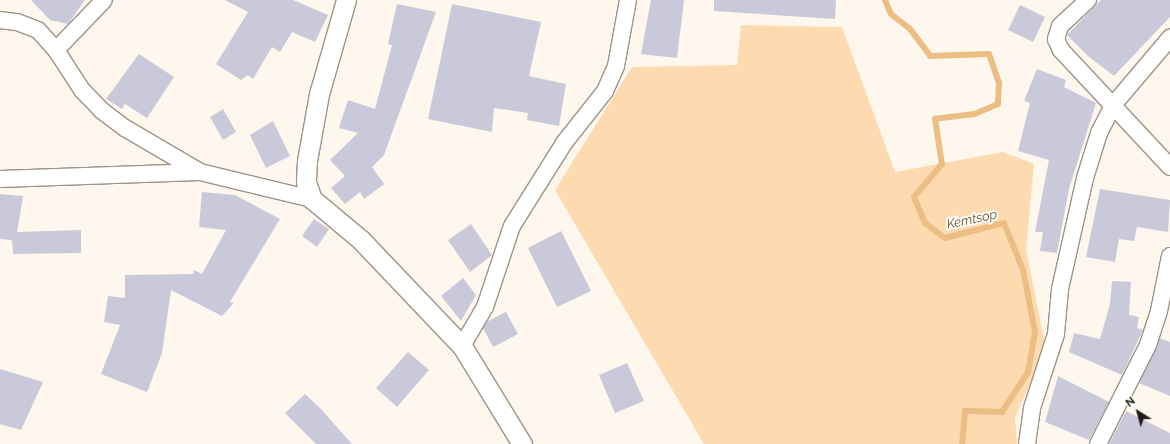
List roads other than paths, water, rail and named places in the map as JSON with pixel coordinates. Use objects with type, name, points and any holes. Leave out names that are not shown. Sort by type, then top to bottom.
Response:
[{"type":"street","points":[[56,50],[104,0]]},
{"type":"street","points":[[312,199],[306,182],[307,160],[319,94],[346,0]]},
{"type":"street","points":[[462,346],[484,307],[512,226],[564,142],[605,91],[616,66],[628,0]]},
{"type":"street","points":[[1088,0],[1060,26],[1056,39],[1061,50],[1114,104],[1170,167]]},
{"type":"street","points":[[0,20],[17,22],[38,30],[56,50],[82,90],[101,110],[125,128],[200,172]]},
{"type":"street","points":[[1027,444],[1032,408],[1056,334],[1060,289],[1085,178],[1099,133],[1114,104],[1170,38]]},
{"type":"street","points":[[0,180],[200,172],[312,199],[361,240],[462,346],[522,444]]},
{"type":"street","points":[[1098,444],[1148,344],[1159,311],[1170,256]]},
{"type":"waterway","name":"Kemtsop","points":[[885,0],[891,14],[910,29],[930,56],[989,54],[999,83],[998,104],[974,114],[935,119],[942,164],[914,197],[925,223],[945,238],[1004,223],[1023,270],[1035,332],[1028,372],[1002,412],[965,411],[962,444]]}]
